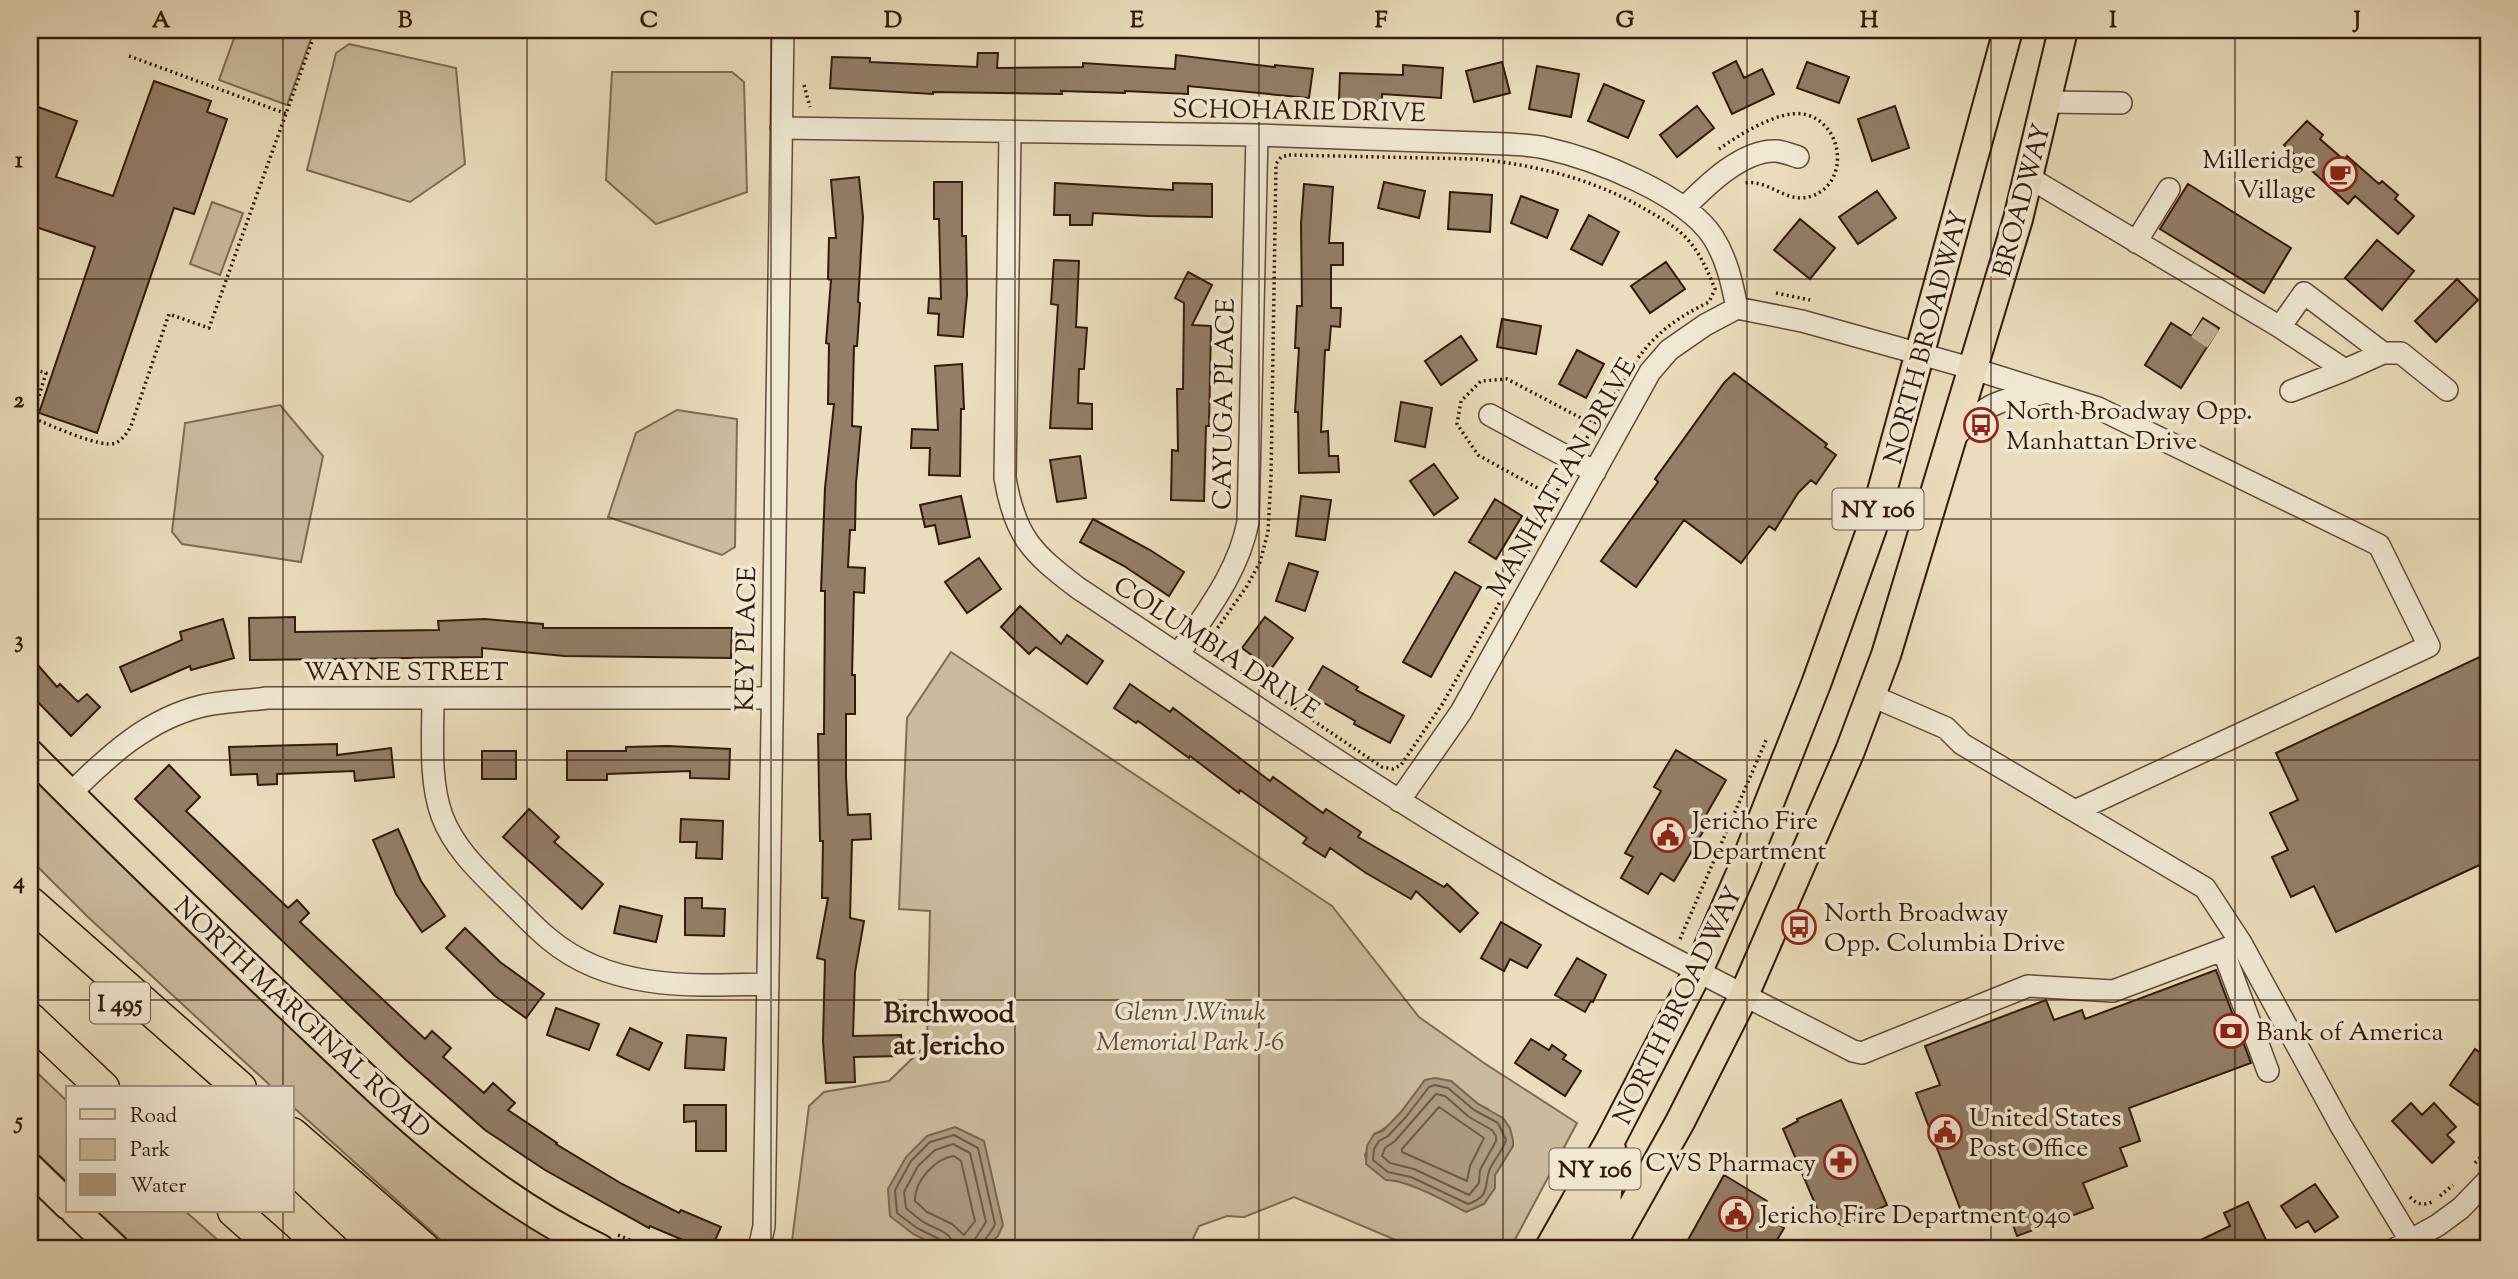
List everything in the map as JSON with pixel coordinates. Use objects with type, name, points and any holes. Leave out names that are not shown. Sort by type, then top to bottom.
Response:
[{"type":"highway","points":[[30,904],[238,1086]]},
{"type":"highway","name":"I 495","points":[[30,917],[208,1086]]},
{"type":"highway","name":"I 495","points":[[30,1019],[101,1086]]},
{"type":"highway","points":[[294,1136],[424,1249]]},
{"type":"highway","points":[[294,1168],[380,1249]]},
{"type":"highway","points":[[232,1212],[265,1249]]},
{"type":"highway","points":[[232,1212],[277,1249]]},
{"type":"main road","name":"BROADWAY","points":[[1974,369],[2028,177],[2063,30]]},
{"type":"main road","name":"NORTH BROADWAY","points":[[1549,1249],[1611,1139],[1698,971],[1745,864],[1826,658],[1872,528],[2007,32]]},
{"type":"main road","name":"NORTH BROADWAY","points":[[1609,1249],[1680,1122],[1744,995],[1850,751],[1886,655],[1974,369]]},
{"type":"main road","name":"NORTH MARGINAL ROAD","points":[[30,754],[399,1110],[464,1165],[514,1200],[606,1240]]},
{"type":"main road","points":[[1580,1249],[1606,1204],[1611,1139]]},
{"type":"main road","points":[[30,1168],[66,1203]]},
{"type":"main road","points":[[76,1212],[115,1249]]},
{"type":"street","name":"KEY PLACE","points":[[759,1249],[764,1226],[783,30]]},
{"type":"street","points":[[2047,103],[2121,103]]},
{"type":"street","name":"SCHOHARIE DRIVE","points":[[782,128],[1257,135],[1544,147],[1630,177],[1685,207],[1712,236],[1723,256],[1737,308]]},
{"type":"street","name":"COLUMBIA DRIVE","points":[[1010,133],[1004,453],[1009,506],[1022,536],[1042,561],[1178,655],[1399,801],[1553,894],[1853,1051],[1862,1053],[2028,986],[2113,991],[2232,947]]},
{"type":"street","name":"CAYUGA PLACE","points":[[1178,655],[1232,572],[1244,545],[1248,522],[1257,135]]},
{"type":"street","points":[[1685,207],[1703,188],[1734,164],[1776,151],[1798,157]]},
{"type":"street","points":[[2028,177],[2280,327],[2345,370]]},
{"type":"street","points":[[2136,242],[2169,189]]},
{"type":"street","points":[[2280,327],[2304,293],[2384,353]]},
{"type":"street","points":[[1737,308],[1802,321],[1974,369],[2098,408],[2379,545],[2429,646],[2075,811]]},
{"type":"street","name":"MANHATTAN DRIVE","points":[[1399,801],[1461,712],[1650,372],[1669,350],[1737,308]]},
{"type":"street","points":[[2291,391],[2384,353],[2401,353],[2447,390]]},
{"type":"street","points":[[1951,442],[1976,415],[2000,400],[2051,393]]},
{"type":"street","points":[[1490,415],[1595,472]]},
{"type":"street","name":"WAYNE STREET","points":[[70,794],[109,754],[142,732],[202,706],[267,698],[772,698]]},
{"type":"street","points":[[433,699],[434,787],[442,816],[459,849],[550,940],[590,965],[641,982],[768,984]]},
{"type":"street","points":[[1868,701],[1941,742],[1962,744],[2205,888],[2232,947],[2341,1126],[2403,1245],[2461,1208],[2488,1180]]},
{"type":"street","points":[[2232,947],[2268,1071]]},
{"type":"path","points":[[30,368],[46,373],[32,418],[99,443],[114,443],[125,435],[131,426],[169,314],[209,328],[316,30]]},
{"type":"path","points":[[129,56],[287,114]]},
{"type":"path","points":[[1289,155],[1476,159],[1553,171],[1583,180],[1638,204],[1673,227],[1695,249],[1715,289],[1710,302],[1684,314],[1643,350],[1597,421],[1590,422],[1581,418],[1507,379],[1481,381],[1461,401],[1457,424],[1478,455],[1543,491],[1552,500],[1550,512],[1449,693],[1401,765],[1392,769],[1382,767],[1277,697],[1216,655],[1211,646],[1214,633],[1247,586],[1260,562],[1268,532],[1276,164],[1289,155]]},
{"type":"path","points":[[1672,942],[1679,941],[1770,730]]},
{"type":"path","points":[[2466,1172],[2488,1149]]},
{"type":"path","points":[[2405,1191],[2412,1200],[2426,1205],[2456,1182]]},
{"type":"path","points":[[606,1240],[651,1249]]},
{"type":"green space","points":[[237,30],[305,30],[313,33],[287,105],[219,80]]},
{"type":"green space","points":[[1740,30],[1983,30],[1982,35]]},
{"type":"green space","points":[[349,44],[456,68],[465,164],[410,202],[307,170],[336,53]]},
{"type":"green space","points":[[612,72],[732,72],[744,82],[747,192],[656,224],[606,180]]},
{"type":"green space","points":[[212,202],[243,213],[220,275],[190,264]]},
{"type":"green space","points":[[280,405],[323,456],[301,562],[182,544],[172,532],[185,423]]},
{"type":"green space","points":[[677,410],[737,419],[735,547],[722,555],[608,517],[636,433]]},
{"type":"green space","name":"Glenn J.Winuk Memorial Park J-6","points":[[951,652],[1332,906],[1419,1017],[1577,1123],[1510,1249],[1417,1249],[1294,1197],[1244,1217],[1227,1216],[1199,1226],[1188,1249],[791,1249],[809,1106],[824,1092],[889,1081],[927,1044],[930,911],[899,909],[907,718]],"holes":[[[1425,1080],[1451,1081],[1488,1109],[1513,1146],[1495,1175],[1495,1188],[1484,1204],[1466,1212],[1415,1187],[1386,1180],[1367,1164],[1365,1155],[1374,1134],[1396,1118]]]},
{"type":"green space","points":[[30,770],[330,1064],[455,1174],[578,1249],[451,1249],[294,1108],[294,1086],[271,1086],[88,917],[30,859]]},
{"type":"green space","points":[[30,1066],[66,1100],[66,1181],[30,1147]]},
{"type":"green space","points":[[98,1212],[186,1212],[228,1249],[138,1249]]},
{"type":"water","points":[[1435,1078],[1451,1081],[1478,1104],[1503,1118],[1510,1128],[1513,1140],[1513,1146],[1495,1175],[1495,1188],[1484,1204],[1466,1212],[1415,1187],[1386,1180],[1366,1164],[1367,1146],[1374,1134],[1383,1131],[1401,1112],[1425,1080]]},
{"type":"water","points":[[955,1127],[984,1141],[1003,1225],[998,1236],[984,1249],[944,1249],[913,1234],[890,1216],[888,1189],[906,1157],[927,1136]]},
{"type":"building","points":[[978,53],[998,53],[997,68],[1083,67],[1083,63],[1175,69],[1176,55],[1313,69],[1309,98],[1188,86],[1188,94],[1061,91],[1062,94],[933,94],[830,88],[832,57],[870,58],[870,62],[977,67]]},
{"type":"building","points":[[1736,61],[1744,78],[1762,69],[1774,94],[1732,114],[1713,73]]},
{"type":"building","points":[[1502,62],[1510,93],[1474,102],[1466,71]]},
{"type":"building","points":[[1807,62],[1849,77],[1839,103],[1797,88]]},
{"type":"building","points":[[1403,65],[1443,68],[1441,98],[1382,94],[1382,102],[1339,100],[1340,73],[1403,75]]},
{"type":"building","points":[[1537,66],[1579,74],[1571,117],[1529,109]]},
{"type":"building","points":[[154,81],[211,101],[207,112],[227,119],[194,214],[174,208],[97,433],[39,413],[95,247],[30,225],[30,104],[77,121],[56,177],[113,196]]},
{"type":"building","points":[[1604,84],[1644,101],[1628,138],[1588,121]]},
{"type":"building","points":[[1697,106],[1714,128],[1677,157],[1660,135]]},
{"type":"building","points":[[1895,106],[1909,148],[1872,161],[1858,119]]},
{"type":"building","points":[[2307,121],[2323,135],[2320,139],[2344,160],[2347,156],[2379,184],[2382,181],[2398,195],[2395,199],[2414,216],[2398,234],[2355,196],[2348,204],[2284,145]]},
{"type":"building","points":[[859,177],[863,217],[857,346],[854,346],[852,426],[861,427],[855,530],[850,530],[848,567],[865,568],[864,593],[854,592],[852,675],[855,675],[855,714],[846,714],[846,777],[848,815],[870,814],[871,839],[852,840],[850,918],[864,921],[855,972],[853,1036],[901,1035],[902,1056],[854,1057],[855,1082],[826,1083],[823,1041],[825,960],[817,958],[828,898],[822,898],[823,841],[820,841],[818,734],[824,734],[825,591],[821,591],[825,488],[834,404],[828,404],[829,344],[826,343],[831,280],[828,279],[829,238],[836,238],[831,180]]},
{"type":"building","points":[[934,182],[962,182],[962,236],[966,236],[967,295],[963,337],[938,335],[939,314],[928,313],[929,298],[941,299],[939,219],[934,219]]},
{"type":"building","points":[[1384,182],[1425,191],[1419,218],[1378,208]]},
{"type":"building","points":[[1055,183],[1173,190],[1173,183],[1212,184],[1212,217],[1093,213],[1092,225],[1070,225],[1070,215],[1054,215]]},
{"type":"building","points":[[1304,184],[1333,187],[1329,243],[1343,243],[1343,265],[1331,265],[1331,308],[1341,308],[1340,327],[1331,326],[1329,350],[1325,350],[1321,432],[1328,431],[1329,456],[1338,456],[1339,472],[1299,473],[1298,412],[1295,412],[1299,348],[1295,348],[1297,306],[1302,306],[1301,224]]},
{"type":"building","points":[[2188,184],[2291,248],[2264,293],[2160,229]]},
{"type":"building","points":[[1877,191],[1896,218],[1858,244],[1839,217]]},
{"type":"building","points":[[1450,192],[1492,195],[1490,232],[1448,229]]},
{"type":"building","points":[[1521,196],[1558,210],[1547,238],[1511,223]]},
{"type":"building","points":[[1589,215],[1619,232],[1602,265],[1571,249]]},
{"type":"building","points":[[1800,219],[1835,248],[1810,279],[1774,250]]},
{"type":"building","points":[[2377,240],[2414,271],[2382,310],[2345,278]]},
{"type":"building","points":[[1054,260],[1079,261],[1076,327],[1087,328],[1084,369],[1079,369],[1078,403],[1092,404],[1092,429],[1050,428],[1058,305],[1051,304]]},
{"type":"building","points":[[1666,262],[1685,289],[1650,313],[1631,286]]},
{"type":"building","points":[[1188,272],[1212,285],[1192,325],[1211,326],[1204,501],[1171,500],[1172,450],[1178,451],[1177,389],[1183,389],[1184,303],[1175,298]]},
{"type":"building","points":[[2457,279],[2478,300],[2436,342],[2415,321]]},
{"type":"building","points":[[2203,318],[2219,328],[2181,388],[2145,365],[2171,323],[2192,336]]},
{"type":"building","points":[[1502,319],[1541,326],[1536,354],[1497,347]]},
{"type":"building","points":[[1461,336],[1477,360],[1441,385],[1425,361]]},
{"type":"building","points":[[1577,350],[1604,364],[1586,398],[1559,384]]},
{"type":"building","points":[[962,364],[964,409],[961,409],[960,476],[929,475],[930,448],[911,448],[912,429],[938,430],[935,366]]},
{"type":"building","points":[[1734,373],[1827,444],[1825,447],[1836,455],[1816,484],[1811,480],[1798,493],[1775,530],[1769,526],[1741,563],[1684,520],[1636,587],[1601,561],[1658,482],[1655,479]]},
{"type":"building","points":[[1401,402],[1432,408],[1425,447],[1395,441]]},
{"type":"building","points":[[1080,456],[1086,498],[1057,502],[1050,460]]},
{"type":"building","points":[[1434,464],[1458,498],[1434,515],[1410,481]]},
{"type":"building","points":[[961,496],[970,537],[939,544],[935,525],[925,527],[920,505]]},
{"type":"building","points":[[1301,496],[1331,500],[1325,540],[1296,536]]},
{"type":"building","points":[[1495,499],[1522,516],[1496,559],[1469,542]]},
{"type":"building","points":[[1093,519],[1184,572],[1169,596],[1124,566],[1080,542]]},
{"type":"building","points":[[979,558],[1001,589],[967,613],[945,582]]},
{"type":"building","points":[[1289,563],[1318,572],[1305,611],[1276,601]]},
{"type":"building","points":[[1455,572],[1481,587],[1431,677],[1403,662]]},
{"type":"building","points":[[1020,606],[1061,644],[1067,635],[1103,661],[1087,684],[1036,647],[1029,654],[1001,627]]},
{"type":"building","points":[[295,617],[295,632],[439,630],[438,621],[485,619],[543,624],[543,628],[732,628],[731,658],[564,656],[482,648],[482,657],[250,660],[249,618]]},
{"type":"building","points":[[1265,617],[1293,638],[1271,669],[1242,648]]},
{"type":"building","points":[[223,619],[234,658],[191,670],[190,666],[131,692],[120,667],[182,640],[180,632]]},
{"type":"building","points":[[2488,653],[2488,861],[2336,932],[2314,886],[2291,897],[2272,857],[2288,850],[2270,813],[2298,800],[2276,753]]},
{"type":"building","points":[[30,656],[57,687],[60,684],[78,702],[87,694],[100,707],[71,736],[30,694]]},
{"type":"building","points":[[1323,666],[1358,687],[1356,690],[1404,716],[1390,743],[1354,724],[1355,721],[1307,693]]},
{"type":"building","points":[[1130,684],[1170,712],[1173,708],[1270,781],[1273,777],[1323,813],[1326,809],[1361,832],[1358,837],[1444,887],[1447,884],[1478,913],[1460,932],[1416,891],[1411,899],[1330,848],[1325,857],[1303,843],[1307,838],[1240,790],[1239,793],[1190,756],[1189,758],[1138,721],[1136,723],[1114,708]]},
{"type":"building","points":[[337,744],[337,755],[391,748],[394,777],[355,781],[354,771],[277,774],[277,784],[258,785],[257,774],[231,775],[229,747]]},
{"type":"building","points":[[626,747],[730,749],[729,779],[690,778],[690,771],[607,774],[607,780],[567,780],[567,751],[626,751]]},
{"type":"building","name":"Jericho Fire Department","points":[[1676,750],[1726,780],[1706,815],[1711,818],[1674,881],[1661,873],[1648,894],[1621,878],[1633,857],[1625,853],[1661,791],[1654,787]]},
{"type":"building","points":[[482,751],[516,751],[516,779],[482,779]]},
{"type":"building","points":[[169,765],[200,797],[186,811],[288,908],[297,900],[309,913],[300,922],[425,1039],[432,1031],[451,1048],[443,1057],[484,1093],[493,1083],[515,1103],[508,1110],[556,1144],[622,1184],[679,1213],[681,1210],[721,1227],[711,1249],[704,1249],[650,1226],[649,1228],[545,1170],[485,1130],[406,1060],[135,799]]},
{"type":"building","points":[[529,809],[559,837],[554,842],[603,884],[582,909],[503,837]]},
{"type":"building","points":[[681,819],[723,821],[722,859],[696,858],[697,842],[680,842]]},
{"type":"building","points":[[398,829],[421,881],[445,916],[422,932],[396,894],[373,840]]},
{"type":"building","points":[[685,898],[702,898],[702,908],[725,909],[724,936],[685,935]]},
{"type":"building","points":[[620,906],[662,916],[656,942],[614,933]]},
{"type":"building","points":[[1501,922],[1541,945],[1527,968],[1510,959],[1504,971],[1481,958]]},
{"type":"building","points":[[465,928],[500,962],[544,994],[526,1018],[495,996],[446,948]]},
{"type":"building","points":[[1577,958],[1606,975],[1585,1012],[1555,995]]},
{"type":"building","points":[[2216,970],[2251,1063],[2129,1108],[2140,1141],[2120,1148],[2127,1166],[2083,1183],[2093,1208],[2017,1236],[2008,1211],[1966,1224],[1916,1093],[1940,1085],[1925,1046],[2046,1000],[2054,1020],[2082,1010],[2085,1019]]},
{"type":"building","points":[[556,1008],[599,1024],[589,1050],[547,1035]]},
{"type":"building","points":[[630,1028],[662,1043],[649,1070],[617,1055]]},
{"type":"building","points":[[687,1035],[726,1038],[724,1070],[685,1068]]},
{"type":"building","points":[[1531,1039],[1549,1050],[1552,1045],[1566,1055],[1563,1059],[1581,1071],[1565,1096],[1515,1063]]},
{"type":"building","points":[[2475,1049],[2488,1058],[2488,1090],[2478,1105],[2450,1085]]},
{"type":"building","name":"CVS Pharmacy","points":[[1841,1100],[1887,1205],[1843,1226],[1820,1215],[1783,1129],[1798,1121],[1797,1119]]},
{"type":"building","points":[[2411,1103],[2422,1115],[2434,1103],[2456,1127],[2447,1135],[2454,1142],[2432,1163],[2392,1121]]},
{"type":"building","points":[[684,1105],[726,1105],[726,1151],[696,1151],[696,1121],[684,1122]]},
{"type":"building","name":"Jericho Fire Department 940","points":[[1724,1175],[1767,1201],[1762,1210],[1776,1218],[1774,1222],[1784,1228],[1772,1249],[1683,1249]]},
{"type":"building","points":[[2315,1184],[2338,1217],[2315,1232],[2308,1221],[2296,1228],[2281,1206]]},
{"type":"building","points":[[2248,1202],[2267,1242],[2252,1249],[2182,1249],[2230,1226],[2224,1213]]},
{"type":"tunnel","points":[[2197,328],[2213,339]]},
{"type":"place","name":"Milleridge Village","points":[[2340,174]]},
{"type":"place","name":"North Broadway Opp. Manhattan Drive","points":[[1981,425]]},
{"type":"place","name":"Jericho Fire Department","points":[[1668,835]]},
{"type":"place","name":"North Broadway Opp. Columbia Drive","points":[[1799,927]]},
{"type":"place","name":"Bank of America","points":[[2231,1031]]},
{"type":"place","name":"United States Post Office","points":[[1945,1132]]},
{"type":"place","name":"CVS Pharmacy","points":[[1841,1162]]},
{"type":"place","name":"Jericho Fire Department 940","points":[[1736,1214]]},
{"type":"district","name":"Birchwood at Jericho","points":[[949,1028]]}]
